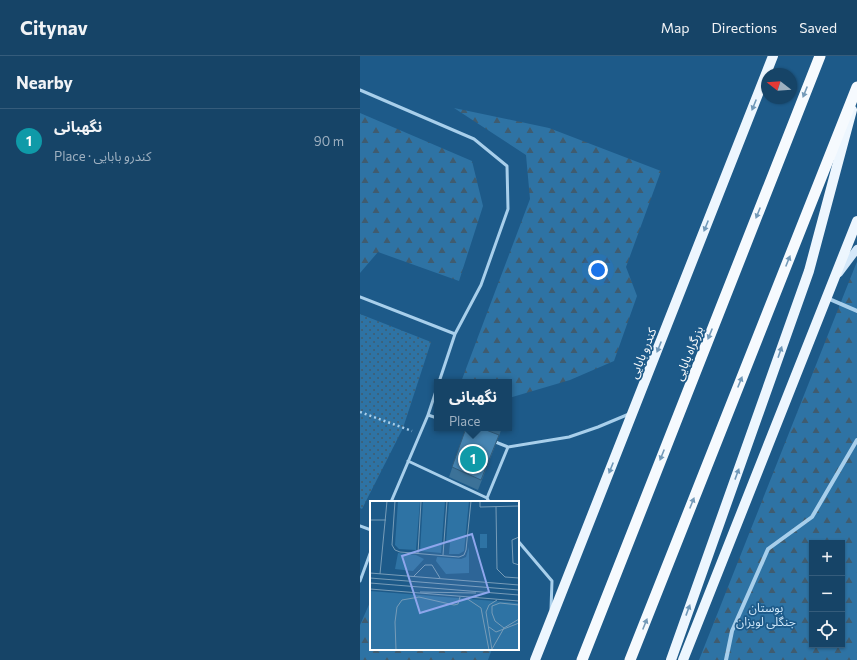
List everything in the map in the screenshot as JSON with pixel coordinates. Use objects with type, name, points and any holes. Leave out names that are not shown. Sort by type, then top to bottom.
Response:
[{"type":"highway","name":"بزرگراه بابایی","points":[[582,660],[820,56]]},
{"type":"highway","points":[[630,660],[857,87]]},
{"type":"main road","name":"کندرو بابایی","points":[[535,660],[774,56]]},
{"type":"main road","points":[[671,660],[808,271],[857,93]]},
{"type":"main road","points":[[683,660],[857,221]]},
{"type":"main road","points":[[835,279],[857,249]]},
{"type":"street","points":[[827,298],[857,311]]},
{"type":"street","points":[[726,660],[732,631],[768,549],[812,517],[857,440]]},
{"type":"lane","points":[[360,90],[474,139],[507,166],[508,209],[481,286],[455,334],[440,379]]},
{"type":"lane","points":[[360,297],[455,334]]},
{"type":"lane","points":[[391,501],[428,415],[434,397]]},
{"type":"lane","points":[[488,439],[508,447],[569,436],[598,427],[633,413]]},
{"type":"lane","points":[[428,415],[434,417]]},
{"type":"lane","points":[[468,431],[474,434]]},
{"type":"lane","points":[[408,462],[488,500],[508,447]]},
{"type":"lane","points":[[360,526],[370,530]]},
{"type":"lane","points":[[519,542],[552,581],[551,619]]},
{"type":"lane","points":[[360,581],[370,554]]},
{"type":"path","points":[[360,412],[420,434]]},
{"type":"green space","points":[[454,108],[549,128],[661,171],[626,267],[637,296],[614,361],[570,380],[512,397],[512,379],[462,379],[530,199],[526,155]]},
{"type":"green space","points":[[360,113],[472,161],[483,206],[459,281],[378,252],[360,273]]},
{"type":"green space","name":"بوستان جنگلی لویزان","points":[[857,262],[857,660],[699,660]]},
{"type":"green space","points":[[360,314],[431,342],[403,428],[362,509],[360,508]]},
{"type":"green space","points":[[370,602],[370,650],[492,650],[488,660],[360,660],[360,625]]},
{"type":"building","points":[[465,431],[489,431],[499,435],[481,480],[452,467]]},
{"type":"place","name":"نگهبانی","points":[[473,459]]}]
